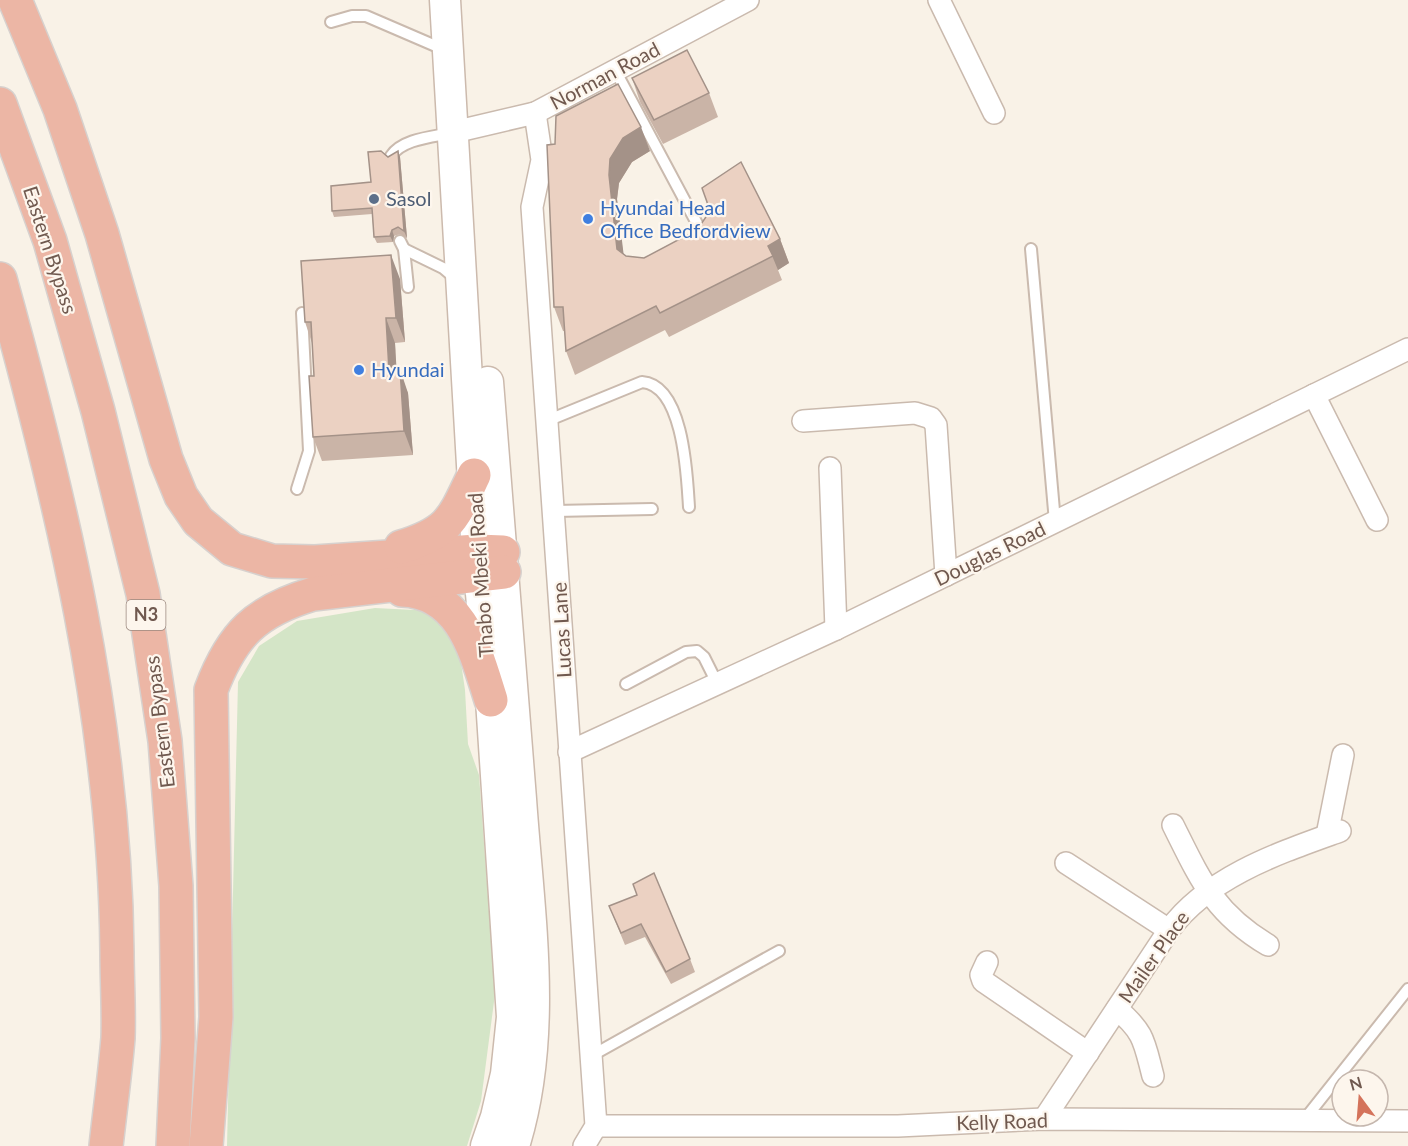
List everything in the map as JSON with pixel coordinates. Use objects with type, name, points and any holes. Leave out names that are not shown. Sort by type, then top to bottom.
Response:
[{"type":"highway","points":[[15,0],[60,109],[90,200],[166,459],[181,496],[198,521],[232,549],[272,561],[315,562],[363,574],[440,600],[459,620],[471,639],[491,700]]},
{"type":"highway","name":"Eastern Bypass","points":[[0,104],[50,241],[98,411],[143,594],[165,741],[176,886],[178,1038],[173,1146]]},
{"type":"highway","points":[[0,279],[37,411],[83,613],[105,750],[117,886],[118,1037],[106,1146]]},
{"type":"highway","points":[[206,1146],[216,1017],[211,690],[223,658],[244,632],[271,610],[363,574],[440,531],[457,512],[474,475]]},
{"type":"highway","points":[[363,574],[491,563]]},
{"type":"main road","name":"Thabo Mbeki Road","points":[[445,0],[448,51],[464,131],[483,317],[491,563],[491,700],[512,1017],[506,1074],[496,1117],[486,1146]]},
{"type":"main road","name":"Thabo Mbeki Road","points":[[465,0],[461,286],[474,475],[491,563],[535,1022],[532,1070],[514,1146]]},
{"type":"street","name":"Norman Road","points":[[464,131],[535,113],[748,0]]},
{"type":"street","points":[[939,0],[994,112]]},
{"type":"street","name":"Lucas Lane","points":[[535,113],[542,160],[532,207],[549,420],[569,752],[596,1126]]},
{"type":"street","name":"Douglas Road","points":[[569,752],[836,629],[1408,349]]},
{"type":"street","points":[[1314,395],[1377,520]]},
{"type":"street","points":[[803,421],[915,413],[931,418],[936,425],[946,575]]},
{"type":"street","points":[[830,468],[836,629]]},
{"type":"street","name":"Mailer Place","points":[[1044,1119],[1169,930],[1182,914],[1207,892],[1247,868],[1334,833],[1343,755]]},
{"type":"street","points":[[1173,825],[1207,892],[1244,931],[1268,945]]},
{"type":"street","points":[[1066,863],[1169,930]]},
{"type":"street","points":[[987,962],[981,975],[983,981],[1088,1053]]},
{"type":"street","points":[[1118,1009],[1142,1035],[1153,1076]]},
{"type":"street","name":"Kelly Road","points":[[596,1126],[897,1136],[1044,1119],[1408,1120]]},
{"type":"street","points":[[584,1146],[596,1126]]},
{"type":"lane","points":[[331,22],[352,16],[366,16],[448,51]]},
{"type":"lane","points":[[615,70],[701,231],[702,248]]},
{"type":"lane","points":[[391,156],[395,150],[406,144],[464,131]]},
{"type":"lane","points":[[408,287],[403,245],[443,268],[461,286]]},
{"type":"lane","points":[[1031,249],[1055,522]]},
{"type":"lane","points":[[297,489],[309,451],[302,313]]},
{"type":"lane","points":[[549,420],[642,382],[651,383],[660,390],[683,436],[689,507]]},
{"type":"lane","points":[[555,511],[652,510]]},
{"type":"lane","points":[[626,684],[686,652],[697,651],[704,657],[718,685]]},
{"type":"lane","points":[[591,1056],[779,951]]},
{"type":"lane","points":[[1304,1120],[1408,989]]},
{"type":"green space","points":[[375,608],[434,611],[457,635],[465,690],[468,744],[479,775],[495,994],[481,1101],[467,1146],[227,1146],[238,682],[259,646],[297,621]]},
{"type":"building","points":[[687,50],[709,93],[654,120],[632,78]]},
{"type":"building","name":"Hyundai Head Office Bedfordview","points":[[618,84],[641,127],[623,138],[610,159],[609,175],[617,249],[626,256],[644,258],[697,230],[708,214],[702,188],[741,162],[780,239],[768,246],[773,256],[660,313],[656,306],[566,351],[563,307],[554,307],[547,145],[555,144],[556,116]]},
{"type":"building","points":[[381,151],[388,157],[398,151],[404,231],[398,227],[392,230],[390,236],[374,237],[372,208],[332,211],[331,186],[371,182],[368,152]]},
{"type":"building","name":"Hyundai","points":[[391,255],[396,318],[386,318],[389,370],[400,369],[404,431],[313,437],[309,376],[314,376],[311,322],[305,322],[301,261]]},
{"type":"building","points":[[654,873],[690,959],[666,972],[641,924],[621,933],[609,906],[637,895],[633,884]]},
{"type":"place","name":"Sasol","points":[[374,199]]},
{"type":"place","name":"Hyundai Head Office Bedfordview","points":[[588,219]]},
{"type":"place","name":"Hyundai","points":[[359,370]]}]
